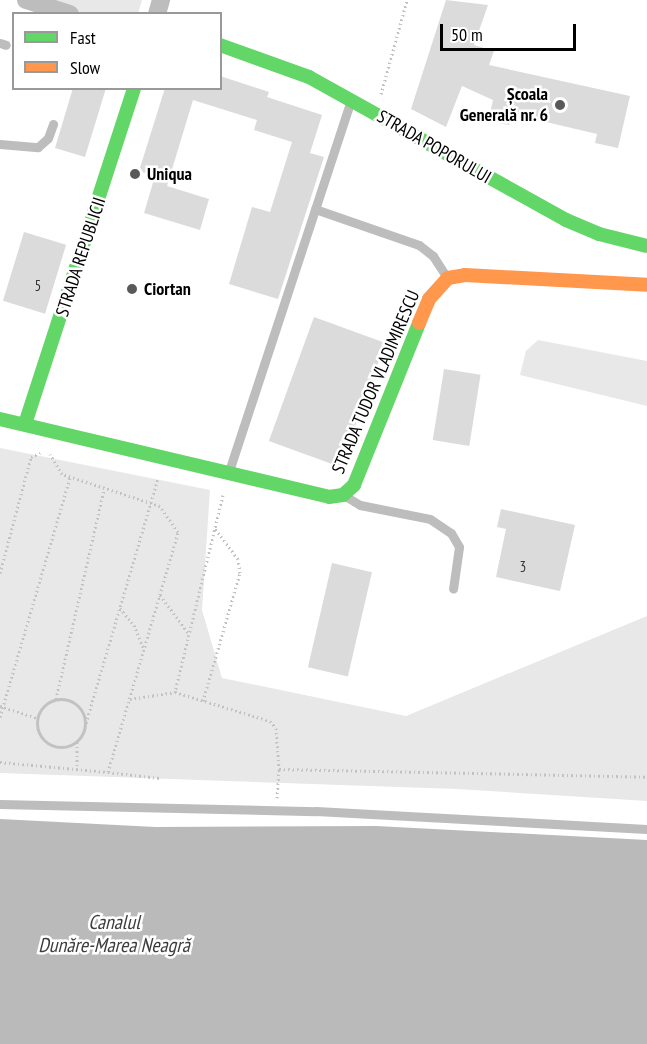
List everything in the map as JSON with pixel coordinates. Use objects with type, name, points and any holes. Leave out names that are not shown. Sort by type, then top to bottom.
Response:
[{"type":"street","points":[[26,0],[64,12]]},
{"type":"street","name":"STRADA POPORULUI","points":[[222,46],[309,78],[566,220],[598,234],[647,246]]},
{"type":"street","name":"STRADA REPUBLICII","points":[[26,424],[133,90]]},
{"type":"street","points":[[448,278],[465,275],[647,285]]},
{"type":"street","name":"STRADA TUDOR VLADIMIRESCU","points":[[0,419],[329,497],[343,495],[354,485],[429,299],[448,278]]},
{"type":"lane","points":[[228,473],[351,100]]},
{"type":"lane","points":[[0,144],[38,147],[48,138],[53,124]]},
{"type":"lane","points":[[315,209],[420,245],[434,256],[448,278]]},
{"type":"lane","points":[[343,495],[360,505],[430,519],[451,533],[459,547],[453,589]]},
{"type":"lane","points":[[0,804],[276,810],[647,829]]},
{"type":"path","points":[[376,114],[407,0]]},
{"type":"path","points":[[0,573],[32,458],[45,451],[50,453],[62,474],[160,506],[178,532],[108,772]]},
{"type":"path","points":[[77,768],[77,742],[86,723],[152,502],[163,457]]},
{"type":"path","points":[[175,692],[228,473]]},
{"type":"path","points":[[0,717],[1,707],[70,477]]},
{"type":"path","points":[[56,699],[55,689],[104,489]]},
{"type":"path","points":[[203,701],[240,573],[238,559],[215,529]]},
{"type":"path","points":[[160,595],[189,634]]},
{"type":"path","points":[[120,608],[134,625],[144,649]]},
{"type":"path","points":[[129,699],[175,692],[270,721],[276,728],[279,769],[276,810]]},
{"type":"path","points":[[77,742],[67,747],[46,742],[39,734],[38,718],[46,704],[56,699],[77,703],[86,723]]},
{"type":"path","points":[[1,707],[38,718]]},
{"type":"path","points":[[0,762],[160,778]]},
{"type":"path","points":[[279,769],[647,777]]},
{"type":"shaded area","points":[[39,0],[142,0],[139,12],[80,12]]},
{"type":"shaded area","points":[[538,340],[647,361],[647,406],[520,375],[526,351]]},
{"type":"shaded area","points":[[0,448],[210,490],[202,610],[222,678],[406,716],[647,616],[647,801],[457,789],[0,773]]},
{"type":"water","name":"Canalul Dunăre-Marea Neagră","points":[[0,819],[155,827],[376,826],[647,840],[647,1044],[0,1044]]},
{"type":"building","points":[[446,0],[488,5],[474,45],[494,51],[489,65],[630,96],[618,148],[595,143],[597,134],[512,114],[509,125],[488,121],[493,100],[462,86],[446,127],[411,109]]},
{"type":"building","points":[[222,77],[269,92],[267,97],[322,115],[310,153],[324,157],[278,299],[229,284],[252,207],[270,212],[292,142],[254,130],[257,120],[193,100],[167,186],[209,199],[200,230],[144,213],[155,176],[139,171],[164,90],[222,90]]},
{"type":"building","points":[[72,90],[105,90],[85,157],[55,148]]},
{"type":"building","points":[[24,232],[66,245],[45,314],[3,301]]},
{"type":"building","points":[[314,317],[385,343],[340,467],[269,441]]},
{"type":"building","points":[[444,369],[481,375],[469,446],[433,440]]},
{"type":"building","points":[[501,509],[575,525],[560,591],[496,577],[506,529],[497,527]]},
{"type":"building","points":[[332,563],[372,572],[348,676],[308,667]]},
{"type":"traffic: fast","points":[[222,46],[309,77],[566,220],[599,234],[647,246]]},
{"type":"traffic: fast","points":[[25,424],[133,90]]},
{"type":"traffic: fast","points":[[0,419],[329,497],[343,495],[354,485],[419,323]]},
{"type":"traffic: slow","points":[[419,323],[429,299],[448,278],[465,275],[647,285]]},
{"type":"place","name":"Școala Generală nr. 6","points":[[560,105]]},
{"type":"place","name":"Uniqua","points":[[135,174]]},
{"type":"place","name":"Ciortan","points":[[132,289]]}]
